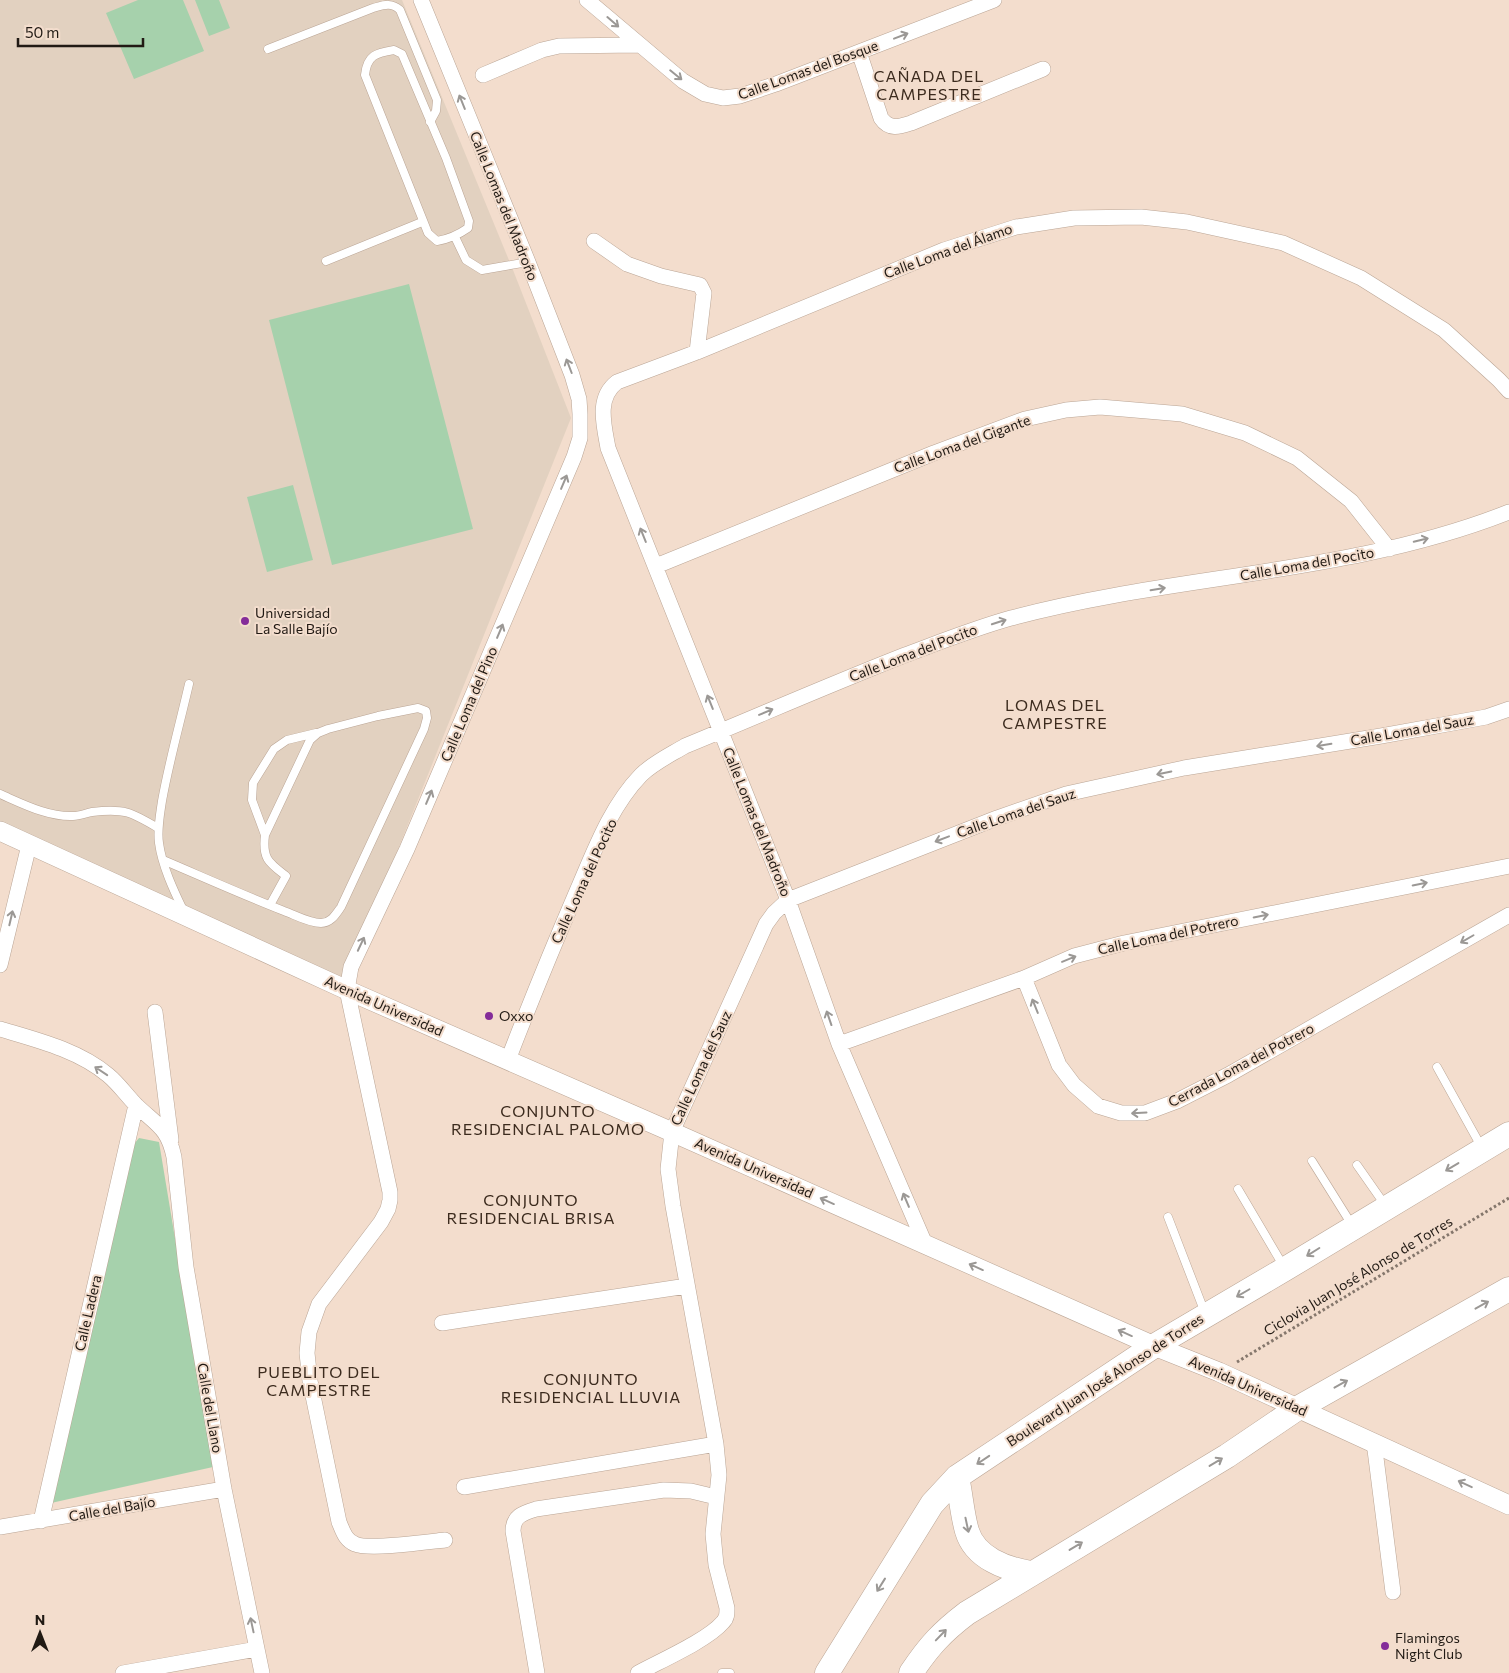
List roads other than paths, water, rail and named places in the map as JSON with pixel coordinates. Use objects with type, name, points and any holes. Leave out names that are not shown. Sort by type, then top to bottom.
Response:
[{"type":"main road","name":"Boulevard Juan José Alonso de Torres","points":[[827,1673],[932,1504],[957,1478],[1154,1346],[1286,1269],[1509,1134]]},
{"type":"main road","points":[[911,1673],[944,1630],[967,1612],[1227,1456],[1298,1408],[1509,1289]]},
{"type":"main road","points":[[957,1478],[967,1531],[974,1544],[996,1562],[1013,1570],[1031,1573]]},
{"type":"street","name":"Calle Lomas del Madroño","points":[[421,0],[572,375],[579,399],[580,414]]},
{"type":"street","name":"Calle Lomas del Bosque","points":[[588,0],[683,81],[706,94],[723,98],[740,96],[994,0]]},
{"type":"street","points":[[483,75],[542,50],[559,46],[638,44]]},
{"type":"street","points":[[859,52],[881,118],[891,126],[911,123],[1042,69]]},
{"type":"street","name":"Calle Loma del Álamo","points":[[605,396],[610,387],[617,382],[697,352],[935,254],[1016,226],[1074,218],[1141,217],[1187,222],[1283,243],[1360,278],[1444,330],[1500,380],[1509,391]]},
{"type":"street","points":[[594,241],[627,264],[661,276],[700,285],[704,293],[697,352]]},
{"type":"street","name":"Calle Lomas del Madroño","points":[[605,396],[604,426],[608,448],[788,900],[839,1044],[925,1244]]},
{"type":"street","name":"Calle Loma del Gigante","points":[[656,566],[1025,418],[1066,410],[1100,407],[1182,414],[1245,433],[1298,458],[1351,501],[1389,549]]},
{"type":"street","name":"Calle Loma del Pino","points":[[347,990],[351,967],[407,849],[574,457],[580,438],[580,414]]},
{"type":"street","name":"Calle Loma del Pocito","points":[[508,1060],[543,970],[601,837],[624,795],[641,775],[659,761],[685,746],[863,671],[950,638],[1010,618],[1091,600],[1290,568],[1389,549],[1472,527],[1509,512]]},
{"type":"street","name":"Calle Loma del Sauz","points":[[638,1673],[706,1636],[724,1621],[727,1615],[727,1608],[716,1565],[713,1534],[719,1475],[716,1444],[668,1169],[672,1132],[766,924],[774,913],[788,900],[997,818],[1066,794],[1184,768],[1486,717],[1509,709]]},
{"type":"street","name":"Avenida Universidad","points":[[0,831],[347,990],[1154,1346],[1219,1372],[1509,1505]]},
{"type":"street","points":[[0,966],[28,845]]},
{"type":"street","name":"Calle Loma del Potrero","points":[[839,1044],[1024,978],[1074,956],[1124,943],[1509,866]]},
{"type":"street","name":"Cerrada Loma del Potrero","points":[[1024,978],[1059,1065],[1074,1085],[1098,1106],[1122,1114],[1145,1113],[1177,1101],[1228,1075],[1509,915]]},
{"type":"street","points":[[347,990],[390,1192],[390,1200],[381,1222],[319,1304],[309,1332],[307,1353],[310,1381],[339,1522],[346,1538],[355,1544],[374,1546],[445,1540]]},
{"type":"street","name":"Calle del Llano","points":[[155,1012],[186,1267],[224,1489],[262,1673]]},
{"type":"street","points":[[0,1029],[57,1046],[87,1061],[108,1075],[136,1105],[166,1132],[171,1141]]},
{"type":"street","name":"Calle Ladera","points":[[41,1521],[136,1105]]},
{"type":"street","points":[[442,1323],[688,1286]]},
{"type":"street","points":[[1374,1442],[1393,1592]]},
{"type":"street","points":[[464,1487],[716,1444]]},
{"type":"street","name":"Calle del Bajío","points":[[0,1527],[224,1489]]},
{"type":"street","points":[[537,1673],[513,1531],[516,1520],[520,1515],[536,1509],[664,1490],[691,1491],[716,1497]]},
{"type":"street","points":[[123,1673],[257,1649]]},
{"type":"lane","points":[[268,49],[373,8],[387,4],[394,5],[400,10],[437,100],[436,111],[430,122]]},
{"type":"lane","points":[[394,50],[402,54],[430,122],[469,221],[468,228],[444,240],[434,239],[422,222],[365,75],[369,59],[379,52],[394,50]]},
{"type":"lane","points":[[326,261],[422,222]]},
{"type":"lane","points":[[455,236],[466,260],[482,270],[528,262]]},
{"type":"lane","points":[[186,916],[176,896],[163,860],[158,828],[165,781],[189,684]]},
{"type":"lane","points":[[163,860],[270,905],[321,923],[334,917],[424,730],[427,718],[426,711],[418,708],[378,716],[287,740],[274,750],[253,783],[252,800],[266,835]]},
{"type":"lane","points":[[270,905],[286,876],[268,862],[265,849],[266,835],[310,740],[318,733]]},
{"type":"lane","points":[[0,794],[29,807],[61,815],[75,816],[91,812],[117,810],[134,813],[158,828]]},
{"type":"lane","points":[[1437,1067],[1483,1149]]},
{"type":"lane","points":[[1312,1161],[1353,1227]]},
{"type":"lane","points":[[1357,1165],[1386,1207]]},
{"type":"lane","points":[[1238,1189],[1286,1269]]},
{"type":"lane","points":[[1168,1217],[1206,1315]]},
{"type":"lane","points":[[722,1673],[730,1673]]},
{"type":"place","name":"Universidad La Salle Bajío","points":[[245,621]]},
{"type":"place","name":"Oxxo","points":[[489,1016]]},
{"type":"place","name":"Flamingos Night Club","points":[[1385,1646]]},
{"type":"district","name":"CAÑADA DEL CAMPESTRE","points":[[929,85]]},
{"type":"district","name":"LOMAS DEL CAMPESTRE","points":[[1055,714]]},
{"type":"district","name":"CONJUNTO RESIDENCIAL PALOMO","points":[[548,1120]]},
{"type":"district","name":"CONJUNTO RESIDENCIAL BRISA","points":[[531,1209]]},
{"type":"district","name":"PUEBLITO DEL CAMPESTRE","points":[[319,1381]]},
{"type":"district","name":"CONJUNTO RESIDENCIAL LLUVIA","points":[[591,1388]]}]
